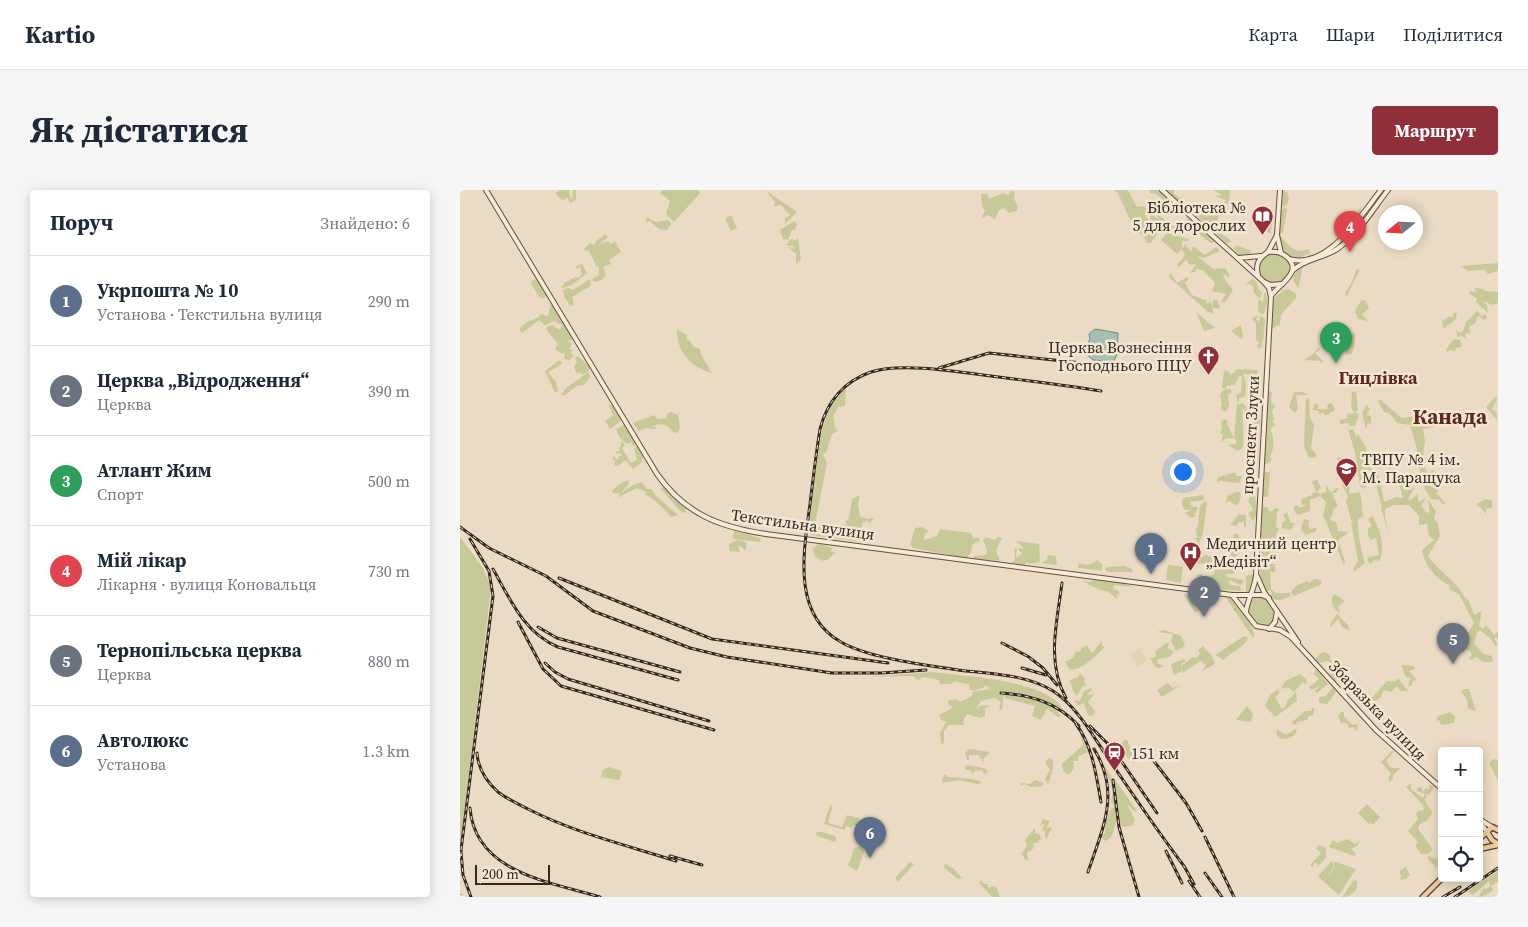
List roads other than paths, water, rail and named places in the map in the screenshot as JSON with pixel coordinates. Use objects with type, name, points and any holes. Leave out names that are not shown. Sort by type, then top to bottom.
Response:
[{"type":"main road","name":"Текстильна вулиця","points":[[486,190],[657,474],[678,498],[709,520],[728,527],[766,534],[1232,595],[1252,596]]},
{"type":"main road","points":[[1162,190],[1264,282],[1271,285],[1282,284]]},
{"type":"main road","points":[[1280,190],[1277,235],[1281,253]]},
{"type":"main road","points":[[1340,244],[1380,190]]},
{"type":"main road","points":[[1271,297],[1287,281],[1292,270],[1340,244],[1388,190]]},
{"type":"main road","points":[[1259,277],[1256,267],[1262,256],[1268,252],[1277,235]]},
{"type":"main road","points":[[1268,252],[1281,253],[1289,258],[1299,260],[1314,258]]},
{"type":"main road","points":[[1238,258],[1262,256]]},
{"type":"main road","points":[[1289,258],[1292,270]]},
{"type":"main road","name":"проспект Злуки","points":[[1252,596],[1256,575],[1271,297],[1269,288],[1264,282]]},
{"type":"main road","points":[[1232,595],[1256,626],[1269,629],[1276,622],[1277,611],[1256,575]]},
{"type":"main road","points":[[1246,613],[1247,605],[1252,596],[1262,595],[1269,598]]},
{"type":"main road","name":"Збаразька вулиця","points":[[1277,611],[1300,646]]},
{"type":"main road","name":"Збаразька вулиця","points":[[1269,629],[1283,631],[1300,646],[1376,730],[1438,785]]},
{"type":"main road","points":[[1483,822],[1498,830]]},
{"type":"main road","points":[[1483,826],[1492,840],[1498,844]]},
{"type":"main road","points":[[1481,837],[1492,827]]},
{"type":"main road","points":[[1483,848],[1498,844]]},
{"type":"main road","points":[[1423,897],[1438,882]]},
{"type":"railway","points":[[939,368],[989,353],[1119,367]]},
{"type":"railway","points":[[1101,391],[963,372],[914,368],[883,369],[871,372],[853,381],[832,401],[820,429],[805,541],[804,580],[814,615],[825,630],[852,648],[881,657],[914,663],[1020,678],[1042,685],[1062,698],[1085,723],[1146,814],[1184,866],[1194,884]]},
{"type":"railway","points":[[460,527],[489,548],[546,576],[593,611],[690,648],[727,657],[832,673],[881,673],[926,670]]},
{"type":"railway","points":[[460,858],[493,596],[489,571],[470,539]]},
{"type":"railway","points":[[493,569],[519,614],[546,641],[558,647],[678,680]]},
{"type":"railway","points":[[559,578],[712,639],[888,663]]},
{"type":"railway","points":[[1062,583],[1056,627],[1055,656],[1056,670],[1066,698]]},
{"type":"railway","points":[[518,622],[543,669],[561,686],[714,730]]},
{"type":"railway","points":[[538,627],[557,638],[680,672]]},
{"type":"railway","points":[[1002,643],[1029,657]]},
{"type":"railway","points":[[1030,658],[1043,668],[1057,685]]},
{"type":"railway","points":[[545,663],[555,672],[568,679],[709,721]]},
{"type":"railway","points":[[1022,668],[1046,675]]},
{"type":"railway","points":[[1001,693],[1033,698],[1053,706],[1062,711],[1079,726]]},
{"type":"railway","points":[[1076,724],[1090,752],[1101,802]]},
{"type":"railway","points":[[1090,726],[1113,749],[1157,813]]},
{"type":"railway","points":[[1144,748],[1186,803],[1202,831]]},
{"type":"railway","points":[[1088,872],[1104,825],[1108,795],[1107,780],[1094,749]]},
{"type":"railway","points":[[477,753],[481,769],[490,784],[498,792],[513,801],[582,832],[676,861]]},
{"type":"railway","points":[[1113,780],[1119,827],[1139,897]]},
{"type":"railway","points":[[470,808],[475,830],[486,847],[500,861],[518,871],[539,879],[600,897]]},
{"type":"railway","points":[[1205,837],[1234,897]]},
{"type":"railway","points":[[1166,851],[1182,883]]},
{"type":"railway","points":[[461,852],[463,875],[471,897]]},
{"type":"railway","points":[[670,856],[702,865]]},
{"type":"railway","points":[[1455,897],[1498,868]]},
{"type":"railway","points":[[1205,873],[1222,897]]},
{"type":"railway","points":[[1189,881],[1200,897]]},
{"type":"railway","points":[[1443,897],[1460,887]]},
{"type":"place","name":"Бібліотека № 5 для дорослих","points":[[1262,235]]},
{"type":"place","name":"Мій лікар","points":[[1350,252]]},
{"type":"place","name":"Атлант Жим","points":[[1336,363]]},
{"type":"place","name":"Церква Вознесіння Господнього ПЦУ","points":[[1208,375]]},
{"type":"place","name":"ТВПУ № 4 ім. М. Паращука","points":[[1346,487]]},
{"type":"place","name":"Медичний центр „Медівіт“","points":[[1190,571]]},
{"type":"place","name":"Укрпошта № 10","points":[[1151,574]]},
{"type":"place","name":"Церква „Відродження“","points":[[1204,617]]},
{"type":"place","name":"Тернопільська церква","points":[[1453,664]]},
{"type":"place","name":"151 км","points":[[1115,772]]},
{"type":"place","name":"Автолюкс","points":[[870,858]]},
{"type":"district","name":"Гицлівка","points":[[1378,378]]},
{"type":"district","name":"Канада","points":[[1450,417]]}]
